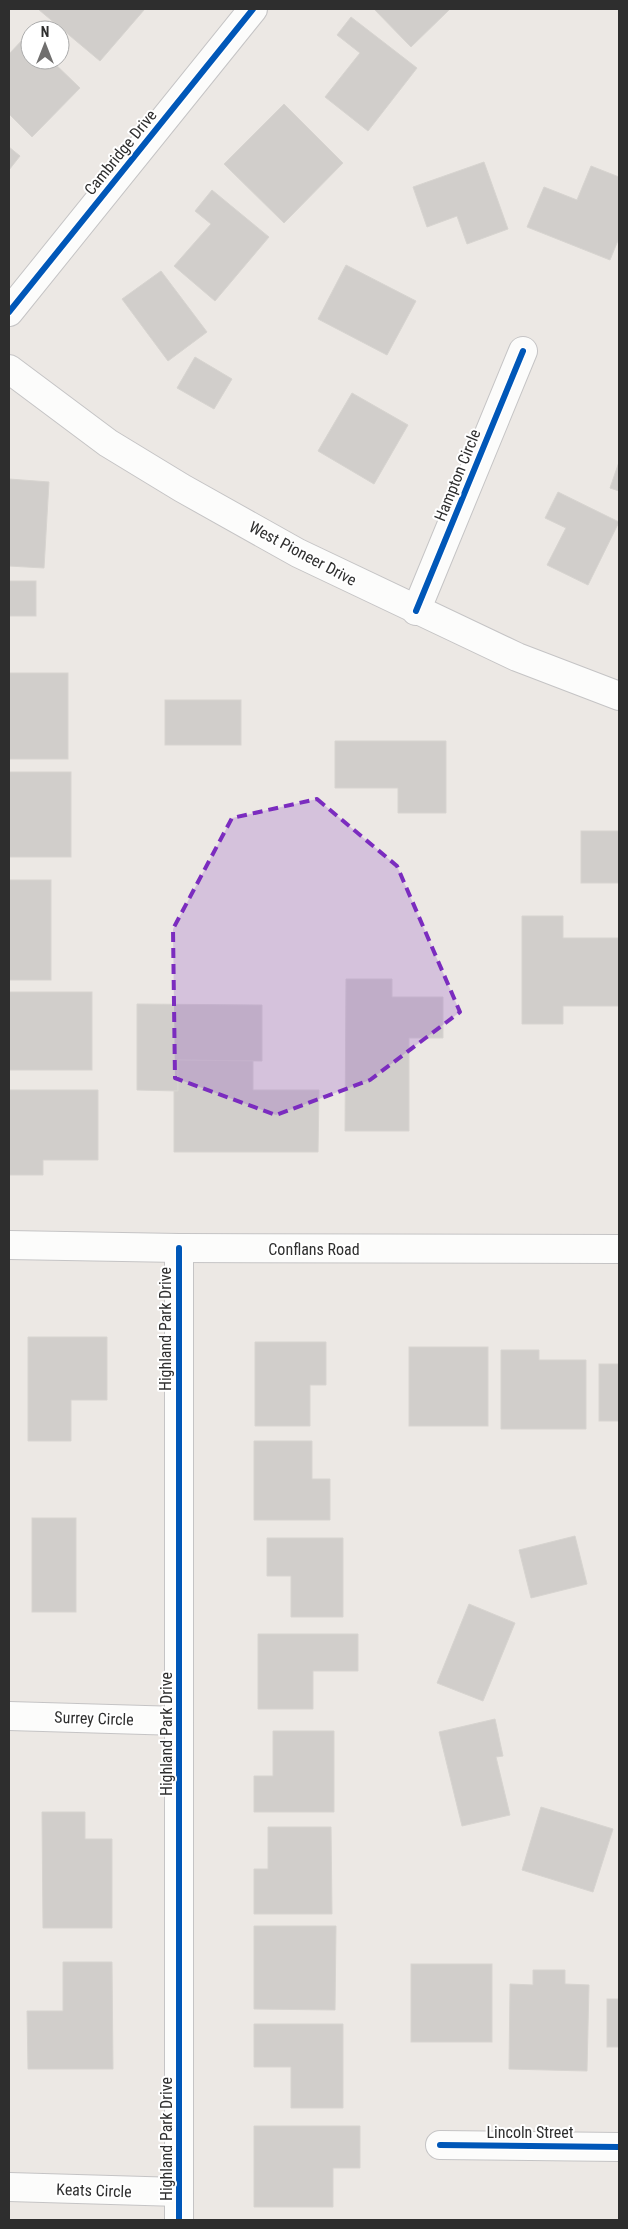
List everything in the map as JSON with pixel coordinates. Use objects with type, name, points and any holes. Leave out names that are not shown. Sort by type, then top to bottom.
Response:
[{"type":"street","name":"Cambridge Drive","points":[[9,312],[253,9]]},
{"type":"street","name":"Hampton Circle","points":[[416,611],[524,351]]},
{"type":"street","name":"West Pioneer Drive","points":[[9,369],[108,443],[182,488],[298,553],[517,658],[619,696]]},
{"type":"street","name":"Conflans Road","points":[[9,1245],[179,1248],[619,1249]]},
{"type":"street","name":"Highland Park Drive","points":[[179,1248],[179,2220]]},
{"type":"street","name":"Surrey Circle","points":[[9,1716],[179,1721]]},
{"type":"street","name":"Lincoln Street","points":[[440,2146],[619,2147]]},
{"type":"street","name":"Keats Circle","points":[[9,2187],[179,2192]]},
{"type":"highlighted area","points":[[317,799],[397,866],[460,1012],[370,1080],[276,1115],[175,1078],[173,929],[232,818]]},
{"type":"building","points":[[38,9],[144,10],[100,61],[70,36],[70,20],[51,20]]},
{"type":"building","points":[[374,9],[450,9],[411,47]]},
{"type":"building","points":[[351,17],[417,68],[368,131],[325,97],[360,53],[337,35]]},
{"type":"building","points":[[20,42],[20,70],[61,70],[80,88],[32,137],[9,114],[9,54]]},
{"type":"building","points":[[284,104],[343,163],[284,223],[224,164]]},
{"type":"building","points":[[9,147],[20,156],[9,170]]},
{"type":"building","points":[[484,162],[508,229],[467,244],[457,216],[427,227],[413,187]]},
{"type":"building","points":[[591,166],[619,177],[619,238],[610,260],[527,227],[544,187],[577,200]]},
{"type":"building","points":[[212,190],[269,237],[215,301],[174,266],[211,224],[195,211]]},
{"type":"building","points":[[346,265],[416,301],[387,355],[318,319]]},
{"type":"building","points":[[161,271],[207,332],[168,361],[122,299]]},
{"type":"building","points":[[195,357],[232,379],[214,409],[177,388]]},
{"type":"building","points":[[352,393],[408,425],[374,484],[318,451]]},
{"type":"building","points":[[619,462],[619,491],[610,488]]},
{"type":"building","points":[[9,479],[49,482],[44,568],[9,566]]},
{"type":"building","points":[[558,492],[619,522],[588,585],[547,565],[566,528],[545,518]]},
{"type":"building","points":[[9,581],[36,581],[36,616],[9,616]]},
{"type":"building","points":[[9,673],[68,673],[68,759],[9,759]]},
{"type":"building","points":[[165,700],[241,700],[241,745],[165,745]]},
{"type":"building","points":[[335,741],[446,741],[446,813],[398,813],[398,788],[335,788]]},
{"type":"building","points":[[9,772],[71,772],[71,857],[9,857]]},
{"type":"building","points":[[581,831],[619,831],[619,883],[581,883]]},
{"type":"building","points":[[9,880],[51,880],[51,980],[9,980]]},
{"type":"building","points":[[522,916],[563,916],[563,938],[619,938],[619,1006],[563,1006],[563,1024],[522,1024]]},
{"type":"building","points":[[346,979],[392,979],[392,997],[443,997],[443,1038],[409,1038],[409,1131],[345,1131]]},
{"type":"building","points":[[9,992],[92,992],[92,1070],[9,1070]]},
{"type":"building","points":[[137,1004],[262,1005],[262,1061],[178,1060],[178,1091],[137,1090]]},
{"type":"building","points":[[178,1060],[253,1061],[253,1090],[319,1090],[318,1152],[174,1152],[174,1091],[178,1091]]},
{"type":"building","points":[[9,1090],[98,1090],[98,1160],[43,1160],[43,1175],[9,1175]]},
{"type":"building","points":[[28,1337],[107,1337],[107,1400],[71,1400],[71,1441],[28,1441]]},
{"type":"building","points":[[255,1342],[326,1342],[326,1385],[310,1385],[310,1426],[255,1426]]},
{"type":"building","points":[[409,1347],[488,1347],[488,1426],[409,1426]]},
{"type":"building","points":[[501,1350],[539,1350],[539,1360],[586,1360],[586,1429],[501,1429]]},
{"type":"building","points":[[599,1364],[619,1364],[619,1421],[599,1421]]},
{"type":"building","points":[[254,1441],[312,1441],[312,1479],[330,1479],[330,1520],[254,1520]]},
{"type":"building","points":[[32,1518],[76,1518],[76,1612],[32,1612]]},
{"type":"building","points":[[575,1536],[587,1584],[531,1598],[519,1550]]},
{"type":"building","points":[[267,1538],[343,1538],[343,1617],[291,1617],[291,1576],[267,1576]]},
{"type":"building","points":[[469,1604],[515,1623],[483,1701],[437,1683]]},
{"type":"building","points":[[258,1634],[358,1634],[358,1671],[313,1671],[313,1709],[258,1709]]},
{"type":"building","points":[[495,1719],[503,1756],[496,1757],[510,1815],[462,1826],[439,1732]]},
{"type":"building","points":[[273,1731],[334,1731],[334,1812],[254,1812],[254,1776],[273,1776]]},
{"type":"building","points":[[541,1807],[613,1829],[593,1892],[522,1870]]},
{"type":"building","points":[[42,1812],[85,1812],[85,1839],[112,1839],[112,1928],[43,1928]]},
{"type":"building","points":[[268,1827],[331,1827],[332,1914],[254,1914],[254,1869],[268,1869]]},
{"type":"building","points":[[254,1926],[336,1926],[335,2010],[254,2009]]},
{"type":"building","points":[[63,1962],[112,1962],[113,2069],[28,2069],[27,2011],[63,2011]]},
{"type":"building","points":[[411,1964],[492,1964],[492,2042],[411,2042]]},
{"type":"building","points":[[533,1970],[565,1970],[565,1984],[589,1985],[587,2071],[509,2069],[510,1984],[533,1985]]},
{"type":"building","points":[[607,1999],[619,1999],[619,2047],[607,2047]]},
{"type":"building","points":[[254,2024],[343,2024],[343,2108],[291,2108],[291,2067],[254,2067]]},
{"type":"building","points":[[254,2126],[360,2126],[360,2168],[333,2168],[333,2207],[254,2207]]},
{"type":"cycle path","points":[[9,312],[253,9]]},
{"type":"cycle path","points":[[416,611],[523,351]]},
{"type":"cycle path","points":[[179,1248],[179,2220]]},
{"type":"cycle path","points":[[440,2145],[619,2147]]}]
